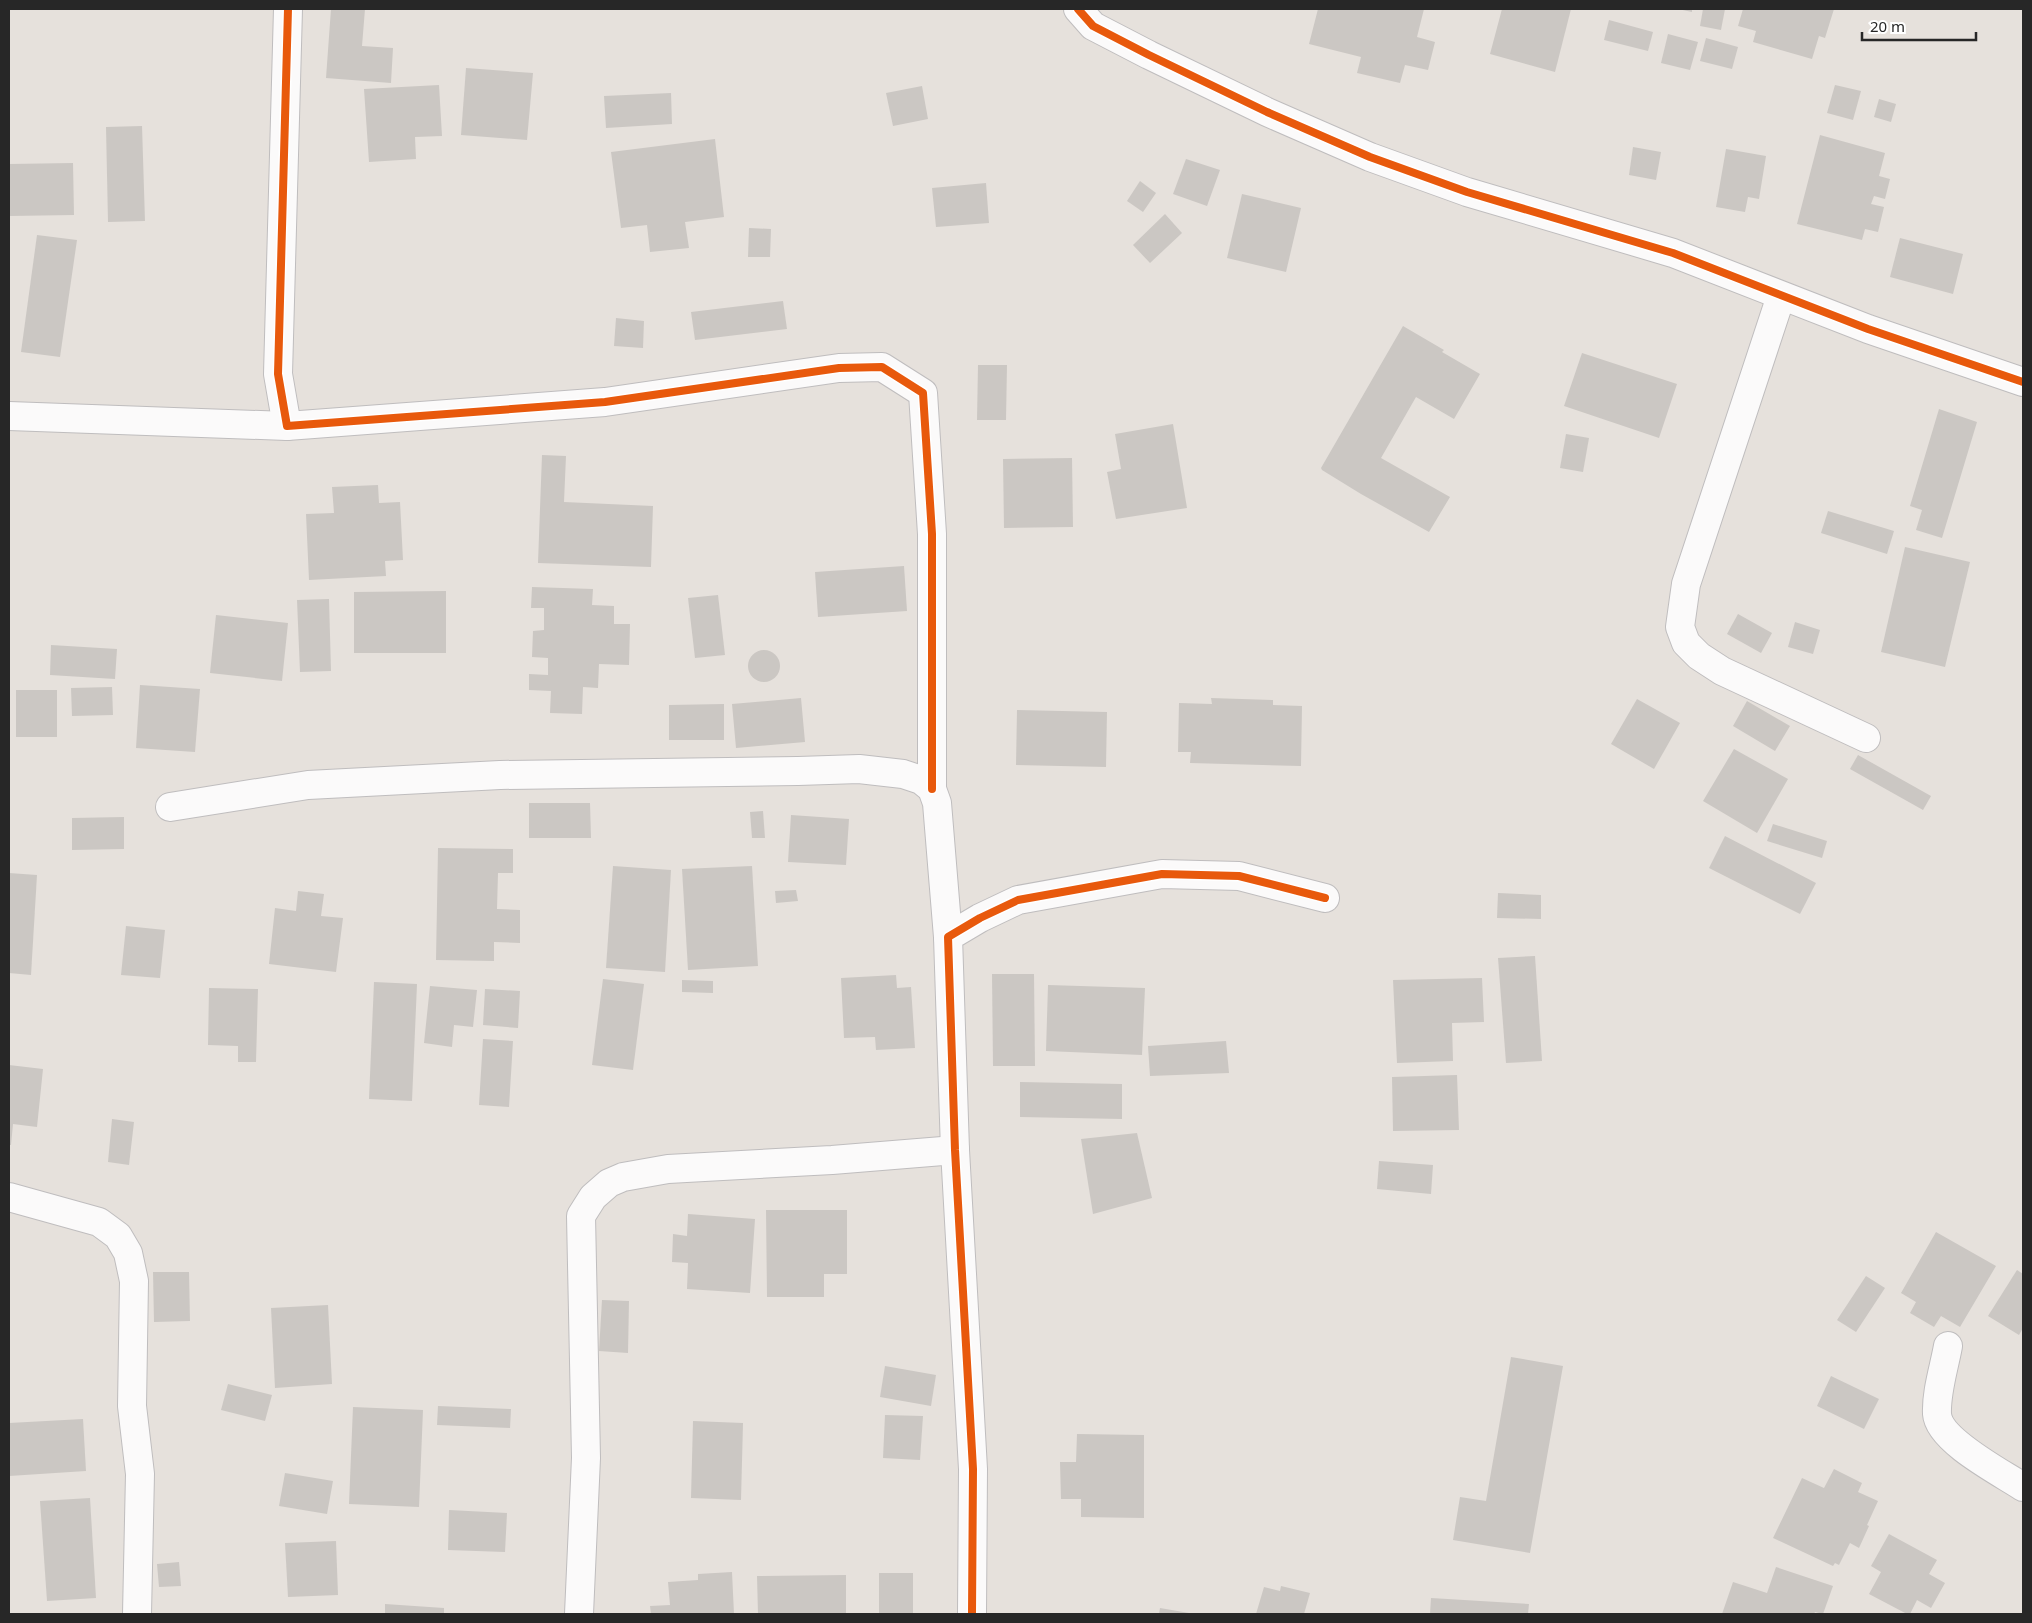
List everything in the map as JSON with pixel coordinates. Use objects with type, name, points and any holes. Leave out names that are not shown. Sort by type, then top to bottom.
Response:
[{"type":"street","points":[[287,426],[278,374],[288,9]]},
{"type":"street","points":[[1078,9],[1094,26],[1117,38],[1267,112],[1370,157],[1467,192],[1674,253],[1868,329],[2023,382]]},
{"type":"street","points":[[1781,296],[1686,584],[1680,627],[1686,644],[1699,656],[1722,671],[1866,738]]},
{"type":"street","points":[[9,416],[287,426],[605,402],[839,368],[882,367],[923,393],[932,534],[932,789],[937,803],[939,821],[948,936],[955,1150],[973,1470],[972,1614]]},
{"type":"street","points":[[170,807],[308,785],[500,775],[798,771],[859,768],[903,774],[921,780],[932,789]]},
{"type":"street","points":[[948,936],[1018,900],[1162,874],[1239,876],[1326,898]]},
{"type":"street","points":[[578,1614],[586,1458],[582,1216],[593,1197],[609,1182],[622,1177],[668,1169],[832,1160],[955,1150]]},
{"type":"street","points":[[9,1197],[99,1222],[118,1236],[128,1253],[134,1281],[132,1406],[140,1474],[136,1614]]},
{"type":"street","points":[[1948,1346],[1937,1417],[1947,1435],[1966,1451],[2023,1487]]},
{"type":"building","points":[[331,9],[365,9],[362,46],[393,48],[391,83],[326,78]]},
{"type":"building","points":[[1318,9],[1424,9],[1417,37],[1435,42],[1428,70],[1405,65],[1400,83],[1357,73],[1361,57],[1309,44]]},
{"type":"building","points":[[1502,9],[1571,9],[1555,72],[1490,54]]},
{"type":"building","points":[[1678,9],[1692,9],[1692,12]]},
{"type":"building","points":[[1703,9],[1725,9],[1721,30],[1700,26]]},
{"type":"building","points":[[1743,9],[1834,9],[1825,38],[1819,36],[1812,59],[1753,42],[1756,31],[1738,26]]},
{"type":"building","points":[[1609,20],[1653,32],[1648,51],[1604,40]]},
{"type":"building","points":[[1668,34],[1698,42],[1690,70],[1661,63]]},
{"type":"building","points":[[1706,38],[1738,47],[1732,69],[1700,61]]},
{"type":"building","points":[[466,68],[533,73],[527,140],[461,135]]},
{"type":"building","points":[[439,85],[442,136],[415,137],[416,159],[369,162],[364,89]]},
{"type":"building","points":[[1835,85],[1861,91],[1853,120],[1827,113]]},
{"type":"building","points":[[922,86],[928,119],[893,126],[886,93]]},
{"type":"building","points":[[671,93],[672,124],[606,128],[604,96]]},
{"type":"building","points":[[1879,99],[1896,104],[1891,122],[1874,117]]},
{"type":"building","points":[[142,126],[145,221],[108,222],[106,127]]},
{"type":"building","points":[[1820,135],[1885,153],[1879,176],[1890,179],[1885,199],[1874,196],[1871,204],[1884,207],[1878,232],[1865,229],[1862,240],[1797,224]]},
{"type":"building","points":[[715,139],[724,217],[685,222],[689,248],[650,252],[647,225],[621,228],[611,152]]},
{"type":"building","points":[[1633,147],[1661,152],[1656,180],[1629,175]]},
{"type":"building","points":[[1726,149],[1766,156],[1759,199],[1748,197],[1745,212],[1716,207]]},
{"type":"building","points":[[1186,159],[1220,170],[1207,206],[1173,194]]},
{"type":"building","points":[[73,163],[74,215],[9,216],[9,164]]},
{"type":"building","points":[[1140,181],[1156,193],[1143,212],[1127,201]]},
{"type":"building","points":[[986,183],[989,223],[936,227],[932,188]]},
{"type":"building","points":[[1242,194],[1301,208],[1286,272],[1227,258]]},
{"type":"building","points":[[1165,214],[1182,233],[1150,263],[1133,245]]},
{"type":"building","points":[[749,228],[771,229],[770,257],[748,257]]},
{"type":"building","points":[[37,235],[77,240],[60,357],[21,352]]},
{"type":"building","points":[[1900,238],[1963,254],[1953,294],[1890,277]]},
{"type":"building","points":[[783,301],[787,329],[695,340],[691,312]]},
{"type":"building","points":[[616,318],[644,321],[643,348],[614,346]]},
{"type":"building","points":[[1403,326],[1480,374],[1454,419],[1416,397],[1381,458],[1450,497],[1429,532],[1361,494],[1321,468]]},
{"type":"building","points":[[1582,353],[1677,384],[1659,438],[1564,406]]},
{"type":"building","points":[[978,365],[1007,365],[1006,420],[977,420]]},
{"type":"building","points":[[1939,409],[1977,422],[1942,538],[1916,530],[1922,510],[1910,506]]},
{"type":"building","points":[[1173,424],[1187,508],[1116,519],[1107,472],[1121,469],[1115,434]]},
{"type":"building","points":[[1566,434],[1589,438],[1583,472],[1560,468]]},
{"type":"building","points":[[542,455],[566,456],[564,502],[653,506],[651,567],[538,563]]},
{"type":"building","points":[[1072,458],[1073,527],[1004,528],[1003,459]]},
{"type":"building","points":[[378,485],[379,503],[400,502],[403,560],[385,561],[386,576],[309,580],[306,514],[334,513],[332,487]]},
{"type":"building","points":[[1828,511],[1894,531],[1887,554],[1821,533]]},
{"type":"building","points":[[1905,547],[1970,562],[1945,667],[1881,652]]},
{"type":"building","points":[[904,566],[907,611],[818,617],[815,572]]},
{"type":"building","points":[[532,587],[593,589],[592,605],[614,606],[614,624],[630,624],[629,665],[599,664],[598,688],[583,687],[582,714],[550,713],[551,691],[529,690],[529,674],[548,675],[548,658],[532,657],[533,631],[544,630],[544,608],[531,608]]},
{"type":"building","points":[[446,591],[446,653],[354,653],[354,592]]},
{"type":"building","points":[[718,595],[725,655],[695,658],[688,598]]},
{"type":"building","points":[[329,599],[331,671],[300,672],[297,600]]},
{"type":"building","points":[[1738,614],[1772,633],[1761,653],[1727,634]]},
{"type":"building","points":[[216,615],[288,623],[282,681],[210,673]]},
{"type":"building","points":[[1795,622],[1820,630],[1813,654],[1788,647]]},
{"type":"building","points":[[51,645],[117,649],[115,679],[50,675]]},
{"type":"building","points":[[764,650],[776,654],[780,666],[776,678],[764,682],[752,678],[748,666],[752,654]]},
{"type":"building","points":[[140,685],[200,689],[195,752],[136,748]]},
{"type":"building","points":[[112,687],[113,715],[72,716],[71,688]]},
{"type":"building","points":[[16,690],[57,690],[57,737],[16,737]]},
{"type":"building","points":[[801,698],[805,742],[736,748],[732,704]]},
{"type":"building","points":[[1211,698],[1273,700],[1273,705],[1302,706],[1301,766],[1190,763],[1191,752],[1178,752],[1179,703],[1212,704]]},
{"type":"building","points":[[1637,699],[1680,723],[1654,769],[1611,744]]},
{"type":"building","points":[[1747,701],[1790,726],[1775,751],[1733,726]]},
{"type":"building","points":[[724,704],[724,740],[669,740],[669,705]]},
{"type":"building","points":[[1017,710],[1107,712],[1106,767],[1016,765]]},
{"type":"building","points":[[1734,749],[1788,779],[1757,833],[1703,801]]},
{"type":"building","points":[[1858,755],[1931,796],[1923,810],[1850,769]]},
{"type":"building","points":[[529,803],[590,803],[591,838],[529,838]]},
{"type":"building","points":[[763,811],[765,838],[752,838],[750,812]]},
{"type":"building","points":[[791,815],[849,819],[846,865],[788,862]]},
{"type":"building","points":[[124,817],[124,849],[72,850],[72,818]]},
{"type":"building","points":[[1773,824],[1827,841],[1822,858],[1767,841]]},
{"type":"building","points":[[1725,836],[1816,883],[1800,914],[1709,868]]},
{"type":"building","points":[[438,848],[513,849],[513,873],[498,873],[497,909],[520,910],[520,943],[494,942],[494,961],[436,960]]},
{"type":"building","points":[[613,866],[671,870],[665,972],[606,968]]},
{"type":"building","points":[[752,866],[758,966],[688,970],[682,869]]},
{"type":"building","points":[[9,873],[37,875],[31,975],[9,973]]},
{"type":"building","points":[[796,890],[798,901],[776,903],[775,891]]},
{"type":"building","points":[[298,891],[324,894],[321,916],[343,918],[336,972],[269,964],[275,908],[296,911]]},
{"type":"building","points":[[1498,893],[1541,895],[1541,919],[1497,918]]},
{"type":"building","points":[[126,926],[165,930],[160,978],[121,975]]},
{"type":"building","points":[[1535,956],[1542,1061],[1506,1063],[1498,958]]},
{"type":"building","points":[[992,974],[1034,974],[1035,1066],[993,1066]]},
{"type":"building","points":[[896,975],[897,988],[911,987],[915,1048],[876,1050],[875,1037],[844,1038],[841,978]]},
{"type":"building","points":[[1482,978],[1484,1022],[1452,1023],[1453,1061],[1397,1063],[1393,980]]},
{"type":"building","points":[[603,979],[644,984],[633,1070],[592,1065]]},
{"type":"building","points":[[682,980],[713,981],[713,993],[682,992]]},
{"type":"building","points":[[374,982],[417,984],[412,1101],[369,1099]]},
{"type":"building","points":[[1048,985],[1145,988],[1142,1055],[1046,1051]]},
{"type":"building","points":[[430,986],[477,990],[473,1027],[454,1025],[452,1047],[424,1043]]},
{"type":"building","points":[[209,988],[258,989],[256,1062],[238,1062],[238,1046],[208,1045]]},
{"type":"building","points":[[485,989],[520,991],[518,1028],[483,1025]]},
{"type":"building","points":[[483,1039],[513,1041],[509,1107],[479,1105]]},
{"type":"building","points":[[1226,1041],[1229,1073],[1150,1076],[1148,1046]]},
{"type":"building","points":[[9,1065],[43,1069],[37,1127],[13,1124],[11,1145],[9,1145]]},
{"type":"building","points":[[1457,1075],[1459,1130],[1393,1131],[1392,1077]]},
{"type":"building","points":[[1020,1082],[1122,1084],[1122,1119],[1020,1117]]},
{"type":"building","points":[[112,1119],[134,1122],[129,1165],[108,1162]]},
{"type":"building","points":[[1137,1133],[1152,1198],[1093,1214],[1081,1139]]},
{"type":"building","points":[[1379,1161],[1433,1165],[1431,1194],[1377,1189]]},
{"type":"building","points":[[766,1210],[847,1210],[847,1274],[824,1274],[824,1297],[767,1297]]},
{"type":"building","points":[[688,1214],[755,1219],[750,1293],[687,1289],[688,1263],[672,1262],[673,1234],[687,1236]]},
{"type":"building","points":[[1936,1232],[1996,1266],[1960,1327],[1941,1316],[1934,1327],[1910,1313],[1916,1302],[1901,1293]]},
{"type":"building","points":[[2017,1270],[2023,1274],[2023,1328],[2019,1335],[1988,1316]]},
{"type":"building","points":[[153,1272],[189,1272],[190,1321],[154,1322]]},
{"type":"building","points":[[1866,1276],[1885,1288],[1856,1332],[1837,1320]]},
{"type":"building","points":[[602,1300],[629,1301],[628,1353],[599,1351]]},
{"type":"building","points":[[328,1305],[332,1384],[275,1388],[271,1308]]},
{"type":"building","points":[[1511,1357],[1563,1366],[1530,1553],[1453,1540],[1460,1497],[1486,1501]]},
{"type":"building","points":[[885,1366],[936,1375],[931,1406],[880,1397]]},
{"type":"building","points":[[1831,1376],[1879,1399],[1864,1429],[1817,1406]]},
{"type":"building","points":[[228,1384],[272,1395],[265,1421],[221,1410]]},
{"type":"building","points":[[438,1406],[511,1409],[510,1428],[437,1425]]},
{"type":"building","points":[[353,1407],[423,1410],[419,1507],[349,1504]]},
{"type":"building","points":[[885,1415],[923,1416],[920,1460],[883,1458]]},
{"type":"building","points":[[83,1419],[86,1471],[9,1476],[9,1423]]},
{"type":"building","points":[[693,1421],[743,1423],[741,1500],[691,1498]]},
{"type":"building","points":[[1077,1434],[1144,1435],[1144,1518],[1081,1517],[1081,1499],[1061,1499],[1060,1462],[1076,1462]]},
{"type":"building","points":[[1834,1469],[1862,1483],[1858,1492],[1878,1501],[1859,1548],[1850,1543],[1839,1565],[1835,1563],[1833,1566],[1773,1538],[1802,1478],[1824,1488]]},
{"type":"building","points":[[285,1473],[333,1481],[327,1514],[279,1506]]},
{"type":"building","points":[[90,1498],[96,1598],[47,1601],[40,1501]]},
{"type":"building","points":[[449,1510],[507,1513],[505,1552],[448,1550]]},
{"type":"building","points":[[1889,1534],[1937,1560],[1929,1574],[1945,1583],[1931,1608],[1917,1600],[1910,1614],[1907,1614],[1869,1594],[1881,1572],[1871,1566]]},
{"type":"building","points":[[336,1541],[338,1595],[288,1597],[285,1543]]},
{"type":"building","points":[[179,1562],[181,1586],[159,1587],[157,1564]]},
{"type":"building","points":[[1776,1567],[1833,1586],[1823,1614],[1815,1612],[1814,1614],[1722,1614],[1733,1582],[1767,1593]]},
{"type":"building","points":[[732,1572],[734,1614],[651,1614],[650,1606],[670,1605],[668,1582],[698,1580],[698,1574]]},
{"type":"building","points":[[879,1573],[913,1573],[913,1614],[879,1614]]},
{"type":"building","points":[[846,1575],[846,1614],[758,1614],[757,1576]]},
{"type":"building","points":[[1281,1586],[1310,1593],[1304,1614],[1256,1614],[1264,1587],[1280,1591]]},
{"type":"building","points":[[1431,1598],[1529,1604],[1528,1614],[1430,1614]]},
{"type":"building","points":[[385,1604],[444,1608],[444,1614],[385,1614]]},
{"type":"building","points":[[1160,1608],[1189,1613],[1189,1614],[1159,1614]]},
{"type":"cycle path","points":[[288,9],[278,374],[287,426],[605,402],[839,368],[882,367],[923,393],[932,534],[932,789]]},
{"type":"cycle path","points":[[1078,9],[1093,26],[1149,55],[1267,112],[1370,157],[1467,192],[1673,253],[1868,329],[2023,382]]},
{"type":"cycle path","points":[[972,1614],[973,1469],[955,1150],[948,937],[980,918],[1018,900],[1162,874],[1239,876],[1325,898]]}]
